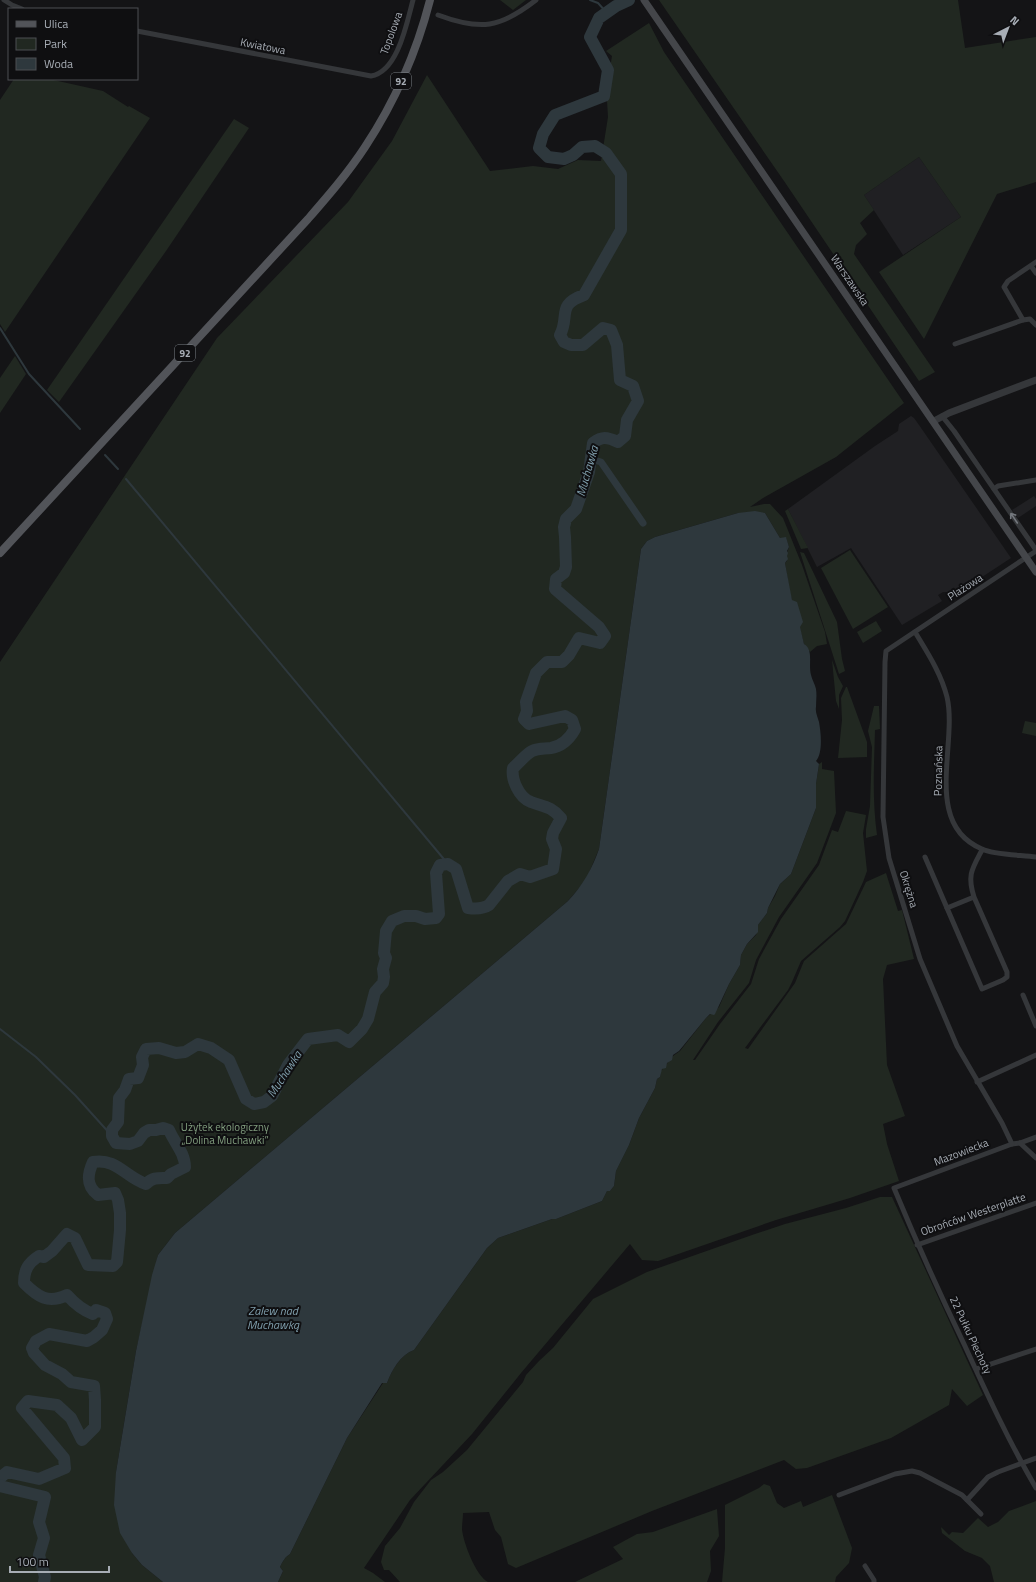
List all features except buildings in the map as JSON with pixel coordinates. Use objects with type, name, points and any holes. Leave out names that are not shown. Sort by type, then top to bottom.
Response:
[{"type":"main road","name":"92","points":[[0,553],[308,219],[343,178],[374,132],[396,91],[414,51],[430,0]]},
{"type":"main road","name":"Warszawska","points":[[644,0],[934,421],[1036,572]]},
{"type":"street","points":[[4,0],[20,8]]},
{"type":"street","name":"Topolowa","points":[[384,70],[395,57],[413,0]]},
{"type":"street","points":[[438,15],[460,22],[494,24],[511,17],[536,0]]},
{"type":"street","name":"Kwiatowa","points":[[138,32],[365,76],[375,76],[384,70]]},
{"type":"street","points":[[1023,320],[1004,287],[1008,281],[1036,262]]},
{"type":"street","points":[[1031,266],[1036,272]]},
{"type":"street","points":[[955,344],[1023,320],[1030,319],[1036,325]]},
{"type":"street","points":[[934,421],[942,416],[1036,380]]},
{"type":"street","points":[[942,416],[994,488],[1036,550]]},
{"type":"street","points":[[994,488],[998,486],[1036,480]]},
{"type":"street","name":"Plażowa","points":[[914,632],[1036,550]]},
{"type":"street","name":"Poznańska","points":[[914,632],[939,673],[947,698],[949,725],[946,794],[950,817],[958,831],[982,850],[1036,857]]},
{"type":"street","name":"Okrężna","points":[[914,632],[886,650],[882,792],[885,835],[897,885],[920,959],[957,1046],[1002,1123],[1012,1144]]},
{"type":"street","points":[[925,857],[982,989],[1003,980],[1006,977],[1007,972],[974,897],[970,879],[972,870],[982,850]]},
{"type":"street","points":[[947,908],[974,897]]},
{"type":"street","points":[[1023,996],[1036,1026]]},
{"type":"street","points":[[977,1082],[1036,1055]]},
{"type":"street","name":"Mazowiecka","points":[[894,1188],[1012,1144],[1020,1143],[1036,1137]]},
{"type":"street","points":[[1020,1143],[1036,1158]]},
{"type":"street","name":"22 Pułku Piechoty","points":[[894,1188],[917,1245],[976,1370],[1021,1462],[1036,1488]]},
{"type":"street","name":"Obrońców Westerplatte","points":[[917,1245],[1036,1203]]},
{"type":"street","points":[[976,1370],[1036,1349]]},
{"type":"street","points":[[967,1500],[988,1477],[1021,1462],[1036,1458]]},
{"type":"street","points":[[839,1495],[895,1474],[910,1470],[920,1473],[962,1495],[981,1514]]},
{"type":"street","points":[[865,1566],[874,1582]]},
{"type":"shaded area","points":[[919,157],[961,217],[903,255],[864,195]]},
{"type":"shaded area","points":[[911,416],[919,425],[1011,558],[953,596],[950,592],[943,592],[938,595],[942,601],[902,625],[851,548],[817,567],[788,509],[898,431],[899,424]]},
{"type":"shaded area","points":[[1034,496],[1036,499],[1036,506],[1018,518],[1012,510]]},
{"type":"green space","points":[[500,0],[526,0],[513,10]]},
{"type":"green space","points":[[659,0],[958,0],[965,48],[1036,37],[1036,182],[997,194],[924,339],[879,272],[961,217],[919,157],[864,195],[874,210],[860,223],[867,234],[856,245],[854,254],[935,372],[919,381],[784,181]]},
{"type":"green space","name":"Użytek ekologiczny „Dolina Muchawki”","points":[[649,23],[664,52],[904,403],[836,457],[763,498],[750,507],[770,504],[783,518],[802,565],[825,632],[827,644],[817,646],[810,652],[804,644],[790,593],[785,563],[787,561],[786,556],[789,547],[786,538],[780,538],[765,513],[738,513],[655,537],[647,541],[641,549],[599,849],[586,880],[568,901],[175,1233],[158,1255],[136,1351],[116,1472],[132,1553],[142,1565],[163,1582],[0,1582],[0,662],[217,338],[348,202],[392,141],[427,75],[490,171],[533,166],[558,169],[578,160],[601,161],[608,117],[606,84],[612,56],[606,51]]},
{"type":"green space","points":[[13,80],[54,80],[103,91],[128,107],[129,106],[150,118],[5,332],[0,324],[0,100]]},
{"type":"green space","points":[[234,119],[249,128],[166,251],[59,402],[47,390]]},
{"type":"green space","points":[[15,356],[26,374],[0,413],[0,378]]},
{"type":"green space","points":[[788,509],[808,548],[801,549],[785,511]]},
{"type":"green space","points":[[850,550],[888,607],[853,629],[821,568]]},
{"type":"green space","points":[[800,552],[804,553],[837,622],[845,671],[839,674]]},
{"type":"green space","points":[[876,621],[882,631],[863,643],[857,632]]},
{"type":"green space","points":[[832,660],[843,686],[839,695],[839,709],[836,701]]},
{"type":"green space","points":[[846,687],[867,742],[867,757],[838,758],[842,720],[841,698]]},
{"type":"green space","points":[[874,706],[879,706],[880,729],[875,730],[874,756],[874,796],[877,835],[866,838],[870,806],[872,747],[868,731]]},
{"type":"green space","points":[[1025,721],[1036,723],[1036,736],[1022,733]]},
{"type":"green space","points":[[822,762],[822,769],[834,771],[836,813],[817,863],[779,917],[756,960],[749,983],[718,1022],[693,1060],[695,1060],[720,1024],[751,984],[759,959],[781,919],[819,865],[832,830],[838,832],[846,811],[866,815],[863,833],[867,871],[845,921],[801,961],[788,990],[745,1048],[748,1049],[795,983],[804,961],[846,924],[866,882],[886,873],[898,911],[902,910],[914,959],[887,965],[883,979],[887,1065],[905,1116],[883,1124],[887,1144],[899,1181],[850,1198],[776,1220],[658,1261],[642,1260],[630,1244],[521,1373],[472,1434],[410,1500],[364,1568],[385,1582],[278,1582],[283,1571],[280,1567],[284,1559],[290,1554],[347,1438],[383,1383],[387,1383],[397,1364],[405,1355],[414,1350],[487,1248],[498,1238],[552,1219],[556,1219],[602,1201],[607,1191],[610,1191],[614,1186],[616,1171],[629,1145],[639,1118],[655,1088],[657,1079],[660,1077],[661,1071],[673,1056],[680,1051],[706,1018],[719,1007],[729,984],[740,965],[741,955],[747,944],[756,935],[758,925],[767,913],[780,884],[791,874],[816,808],[816,784],[819,764]]},
{"type":"green space","points":[[880,1197],[892,1197],[983,1395],[967,1406],[952,1389],[949,1405],[891,1438],[807,1468],[796,1469],[784,1460],[652,1511],[516,1568],[508,1564],[501,1537],[495,1530],[489,1512],[463,1513],[462,1529],[468,1550],[479,1573],[483,1579],[488,1582],[400,1582],[389,1570],[384,1570],[381,1562],[385,1546],[400,1528],[414,1502],[431,1480],[443,1472],[467,1450],[523,1382],[526,1375],[553,1348],[593,1299],[647,1272],[785,1224],[846,1208]]},
{"type":"green space","points":[[764,1484],[770,1486],[777,1503],[784,1508],[801,1501],[803,1507],[832,1495],[852,1548],[849,1563],[836,1577],[835,1582],[722,1582],[725,1548],[725,1505]]},
{"type":"green space","points":[[1036,1501],[1036,1582],[994,1582],[990,1566],[982,1558],[965,1551],[942,1533],[941,1527],[949,1535],[952,1532],[963,1533],[978,1518],[988,1527],[998,1522],[1009,1511]]},
{"type":"green space","points":[[717,1509],[719,1536],[710,1551],[711,1571],[707,1582],[575,1582],[623,1559],[613,1547],[637,1534],[653,1532]]},
{"type":"water","name":"Zalew nad Muchawką","points":[[755,511],[765,513],[780,538],[786,537],[789,547],[787,551],[788,559],[785,563],[792,600],[797,602],[803,622],[800,627],[804,644],[809,650],[810,671],[816,687],[816,711],[820,727],[821,743],[820,753],[816,761],[819,764],[816,784],[816,808],[791,874],[780,884],[767,913],[758,925],[758,932],[747,944],[741,955],[740,965],[715,1014],[710,1014],[706,1018],[679,1051],[673,1055],[672,1060],[667,1063],[666,1068],[662,1069],[660,1077],[657,1079],[655,1088],[639,1118],[629,1145],[616,1171],[614,1186],[610,1191],[607,1191],[602,1201],[556,1219],[552,1219],[498,1238],[487,1248],[414,1350],[409,1352],[401,1359],[391,1373],[387,1383],[382,1383],[347,1438],[290,1554],[284,1559],[280,1567],[283,1571],[278,1582],[163,1582],[142,1565],[132,1553],[120,1533],[114,1505],[116,1472],[136,1351],[152,1275],[158,1255],[175,1233],[568,901],[578,889],[599,849],[641,549],[647,541],[655,537],[738,513]]},
{"type":"waterway","points":[[590,0],[598,3],[607,13]]},
{"type":"waterway","name":"Muchawka","points":[[0,1478],[7,1472],[39,1479],[65,1468],[64,1458],[22,1408],[28,1401],[57,1405],[71,1418],[82,1440],[95,1427],[94,1386],[71,1382],[62,1374],[45,1365],[34,1353],[32,1348],[36,1341],[49,1334],[87,1341],[102,1330],[107,1319],[105,1313],[96,1310],[93,1314],[85,1311],[67,1295],[54,1299],[44,1298],[24,1283],[27,1267],[39,1256],[44,1257],[52,1251],[67,1234],[75,1238],[88,1265],[113,1266],[117,1262],[120,1230],[118,1200],[115,1193],[98,1195],[91,1188],[89,1176],[93,1162],[115,1165],[132,1177],[146,1184],[153,1179],[167,1178],[171,1174],[185,1167],[185,1162],[181,1152],[169,1130],[163,1128],[149,1130],[144,1133],[138,1141],[130,1144],[116,1143],[112,1136],[112,1130],[118,1122],[119,1098],[125,1090],[129,1079],[138,1078],[143,1065],[142,1057],[146,1049],[159,1048],[176,1053],[185,1052],[198,1044],[211,1048],[229,1060],[246,1099],[254,1104],[264,1102],[272,1096],[288,1065],[308,1039],[338,1035],[349,1042],[362,1029],[368,1019],[375,992],[383,983],[383,969],[386,958],[384,953],[386,931],[392,921],[404,916],[416,916],[425,919],[436,918],[439,914],[436,873],[440,865],[448,864],[456,869],[468,908],[474,909],[489,905],[508,881],[520,874],[530,877],[553,869],[556,849],[552,839],[553,833],[561,818],[551,809],[531,802],[523,797],[515,783],[513,768],[532,751],[555,747],[563,743],[575,729],[572,720],[565,716],[529,724],[524,719],[527,711],[526,702],[536,673],[547,662],[562,662],[569,655],[579,638],[600,643],[605,636],[599,627],[555,589],[556,579],[564,573],[566,567],[564,527],[566,519],[576,509],[589,472],[593,443],[599,439],[605,438],[618,442],[625,436],[627,420],[638,401],[633,386],[620,380],[617,345],[611,330],[603,328],[583,345],[571,345],[564,342],[560,335],[563,328],[567,307],[575,299],[584,295],[621,230],[621,174],[606,153],[595,146],[582,147],[573,155],[564,159],[548,157],[539,148],[543,134],[555,115],[604,96],[608,70],[590,37],[599,18],[616,6],[629,0]]},
{"type":"waterway","points":[[0,328],[29,374],[80,429]]},
{"type":"waterway","points":[[105,455],[118,469]]},
{"type":"waterway","points":[[591,459],[601,462],[643,523]]},
{"type":"waterway","points":[[126,479],[448,864]]},
{"type":"waterway","points":[[0,1029],[36,1057],[75,1095],[112,1136]]},
{"type":"waterway","name":"Muchawka","points":[[0,1485],[45,1497],[39,1522],[44,1538],[39,1555],[45,1577],[44,1582]]}]
